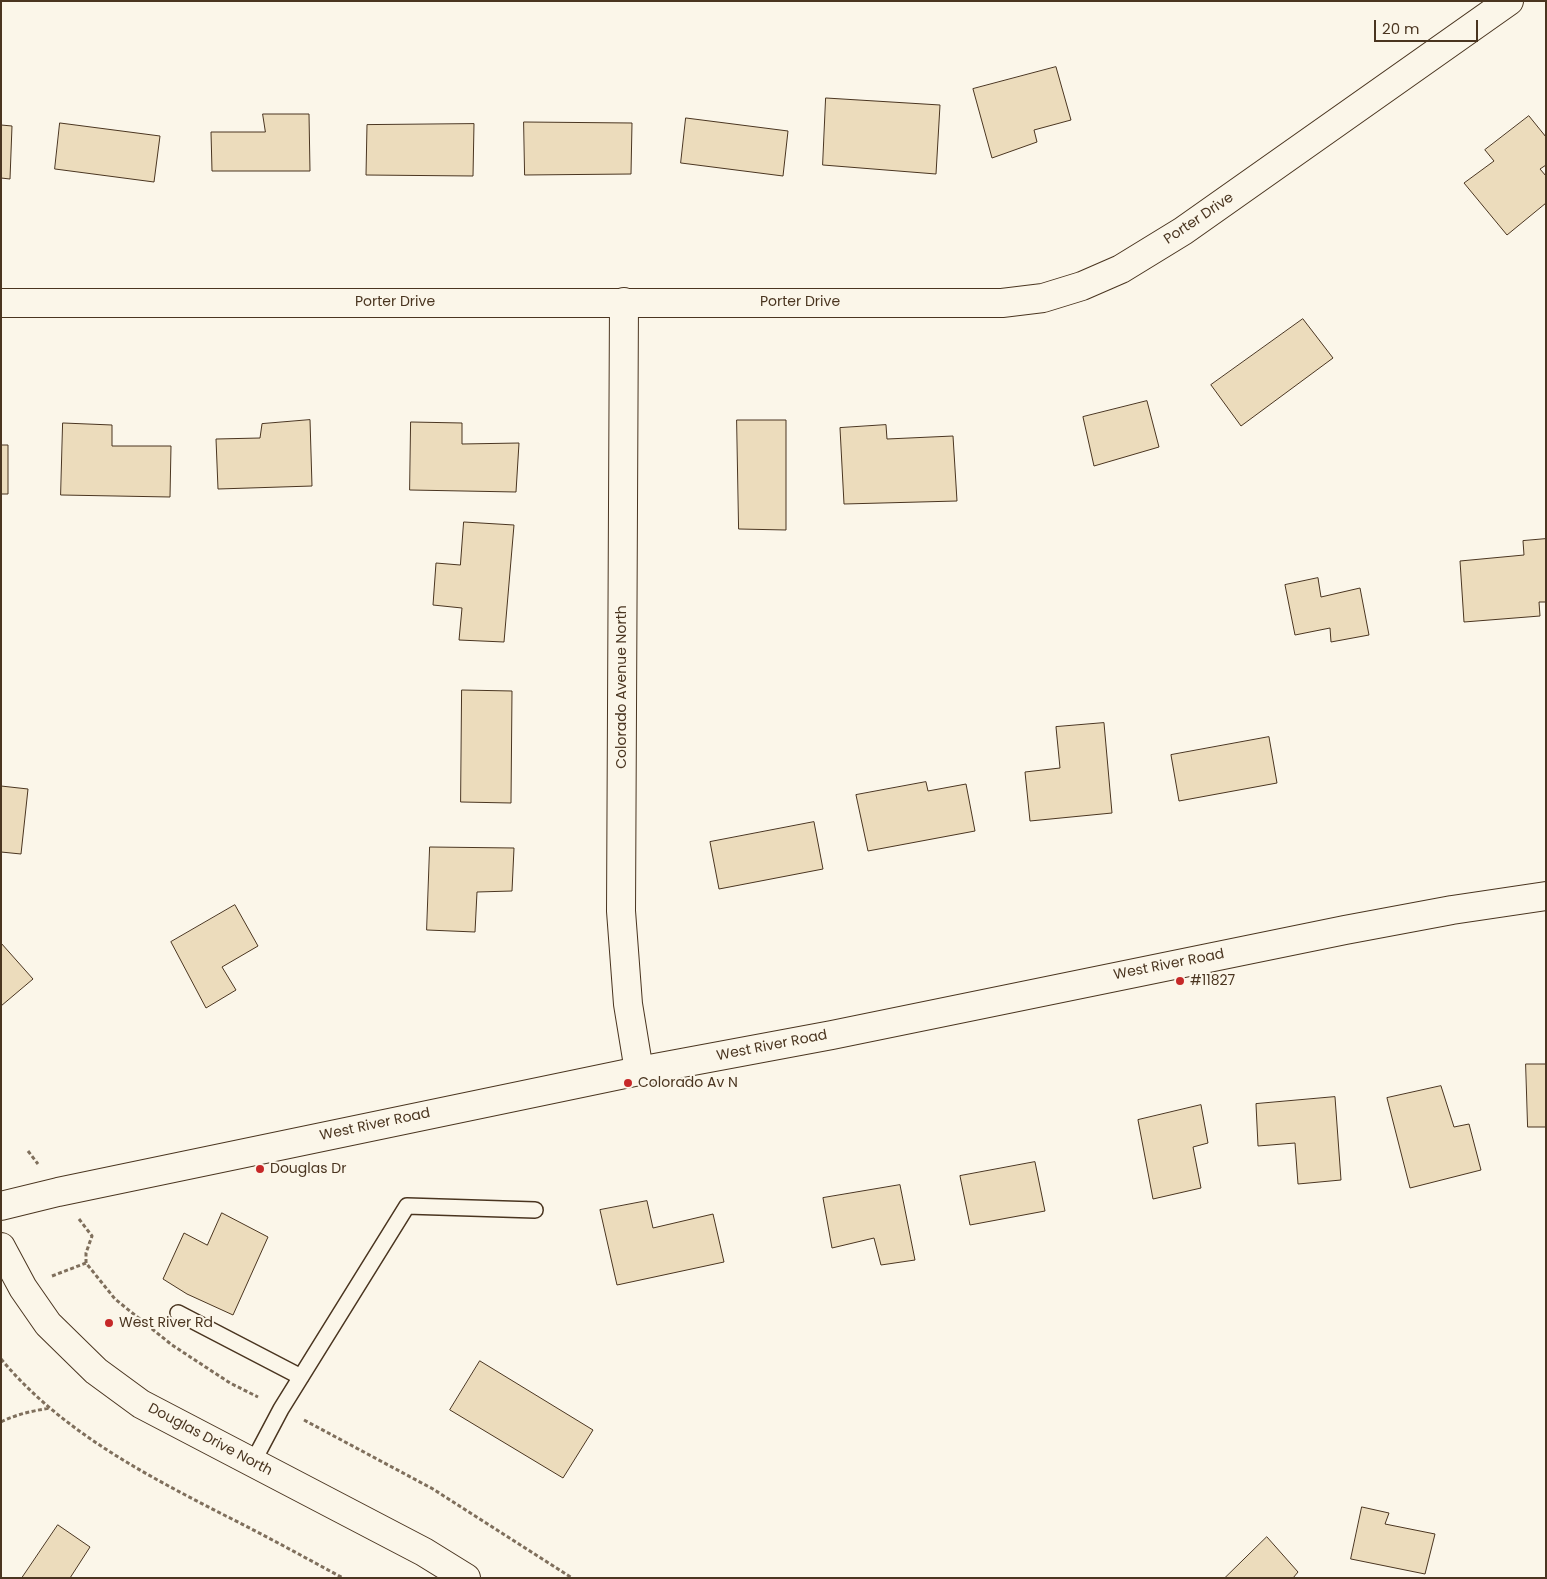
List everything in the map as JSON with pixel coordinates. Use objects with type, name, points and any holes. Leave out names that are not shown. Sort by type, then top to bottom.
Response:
[{"type":"street","name":"Porter Drive","points":[[1,303],[1002,303],[1043,298],[1082,286],[1121,269],[1182,231],[1509,1]]},
{"type":"street","name":"Colorado Avenue North","points":[[624,302],[621,910],[628,1004],[639,1071]]},
{"type":"street","name":"West River Road","points":[[1,1206],[155,1171],[639,1071],[841,1033],[1345,930],[1452,910],[1546,896]]},
{"type":"street","name":"Douglas Drive North","points":[[1,1247],[23,1288],[48,1324],[96,1371],[142,1404],[424,1552],[466,1578]]},
{"type":"lane","points":[[253,1462],[301,1377],[407,1206],[535,1210]]},
{"type":"lane","points":[[178,1313],[301,1377]]},
{"type":"path","points":[[92,1236],[86,1253],[86,1263],[116,1298],[172,1345],[230,1383],[354,1445],[433,1489],[572,1578]]},
{"type":"path","points":[[1,1359],[50,1408],[124,1461],[171,1488],[343,1578]]},
{"type":"path","points":[[1,1422],[12,1416],[29,1411],[50,1408]]},
{"type":"building","points":[[1056,67],[1071,120],[1034,130],[1037,142],[992,158],[973,89]]},
{"type":"building","points":[[826,98],[940,105],[936,174],[823,165]]},
{"type":"building","points":[[263,114],[309,114],[310,171],[212,171],[211,132],[265,132]]},
{"type":"building","points":[[1529,116],[1546,137],[1546,165],[1540,169],[1546,176],[1546,203],[1507,235],[1464,183],[1494,161],[1485,150]]},
{"type":"building","points":[[686,118],[788,131],[783,176],[681,163]]},
{"type":"building","points":[[524,122],[632,123],[631,174],[525,175]]},
{"type":"building","points":[[60,123],[160,136],[154,182],[55,169]]},
{"type":"building","points":[[474,124],[473,176],[366,175],[367,125]]},
{"type":"building","points":[[1,125],[12,126],[10,179],[1,178]]},
{"type":"building","points":[[1303,319],[1333,358],[1241,426],[1211,385]]},
{"type":"building","points":[[1147,401],[1159,447],[1094,466],[1083,417]]},
{"type":"building","points":[[310,420],[312,486],[218,489],[216,439],[260,438],[262,424]]},
{"type":"building","points":[[737,420],[786,420],[786,530],[739,529]]},
{"type":"building","points":[[411,422],[462,423],[462,444],[519,443],[516,492],[410,490]]},
{"type":"building","points":[[63,423],[112,425],[112,446],[171,446],[170,497],[61,495]]},
{"type":"building","points":[[886,425],[887,439],[953,436],[957,501],[844,504],[840,428]]},
{"type":"building","points":[[1,445],[8,445],[8,494],[1,494]]},
{"type":"building","points":[[464,522],[514,525],[504,642],[459,640],[462,608],[433,605],[436,563],[460,565]]},
{"type":"building","points":[[1546,539],[1546,602],[1539,602],[1540,616],[1464,622],[1460,561],[1524,555],[1523,541]]},
{"type":"building","points":[[1318,578],[1321,597],[1360,588],[1369,635],[1331,642],[1330,628],[1295,635],[1285,585]]},
{"type":"building","points":[[462,690],[512,691],[511,803],[461,802]]},
{"type":"building","points":[[1104,723],[1112,813],[1030,821],[1025,772],[1060,768],[1056,727]]},
{"type":"building","points":[[1269,737],[1277,783],[1179,801],[1171,755]]},
{"type":"building","points":[[926,782],[928,791],[966,784],[975,831],[868,851],[856,795]]},
{"type":"building","points":[[1,786],[28,789],[21,854],[1,852]]},
{"type":"building","points":[[814,822],[823,869],[719,889],[710,842]]},
{"type":"building","points":[[430,847],[514,848],[512,891],[477,892],[475,932],[427,930]]},
{"type":"building","points":[[235,905],[258,946],[222,967],[236,990],[206,1008],[171,942]]},
{"type":"building","points":[[1,943],[33,979],[1,1006]]},
{"type":"building","points":[[1526,1064],[1546,1064],[1546,1127],[1528,1127]]},
{"type":"building","points":[[1441,1086],[1454,1127],[1469,1124],[1481,1170],[1410,1188],[1387,1098]]},
{"type":"building","points":[[1335,1097],[1341,1180],[1298,1184],[1295,1143],[1258,1146],[1256,1104]]},
{"type":"building","points":[[1201,1105],[1208,1143],[1193,1147],[1201,1188],[1153,1199],[1138,1120]]},
{"type":"building","points":[[1035,1162],[1045,1211],[970,1225],[960,1176]]},
{"type":"building","points":[[900,1185],[915,1260],[881,1265],[874,1238],[832,1248],[823,1198]]},
{"type":"building","points":[[647,1201],[653,1228],[713,1214],[724,1262],[617,1285],[600,1210]]},
{"type":"building","points":[[222,1213],[268,1237],[233,1315],[187,1294],[163,1279],[184,1233],[207,1245]]},
{"type":"building","points":[[480,1361],[593,1430],[563,1478],[450,1410]]},
{"type":"building","points":[[1362,1507],[1389,1513],[1385,1524],[1435,1534],[1425,1574],[1351,1559]]},
{"type":"building","points":[[58,1525],[90,1547],[70,1578],[22,1578]]},
{"type":"building","points":[[1267,1537],[1298,1572],[1293,1578],[1225,1578]]},
{"type":"place","name":"#11827","points":[[1180,981]]},
{"type":"place","name":"Colorado Av N","points":[[628,1083]]},
{"type":"place","name":"Douglas Dr","points":[[260,1169]]},
{"type":"place","name":"West River Rd","points":[[109,1323]]}]
